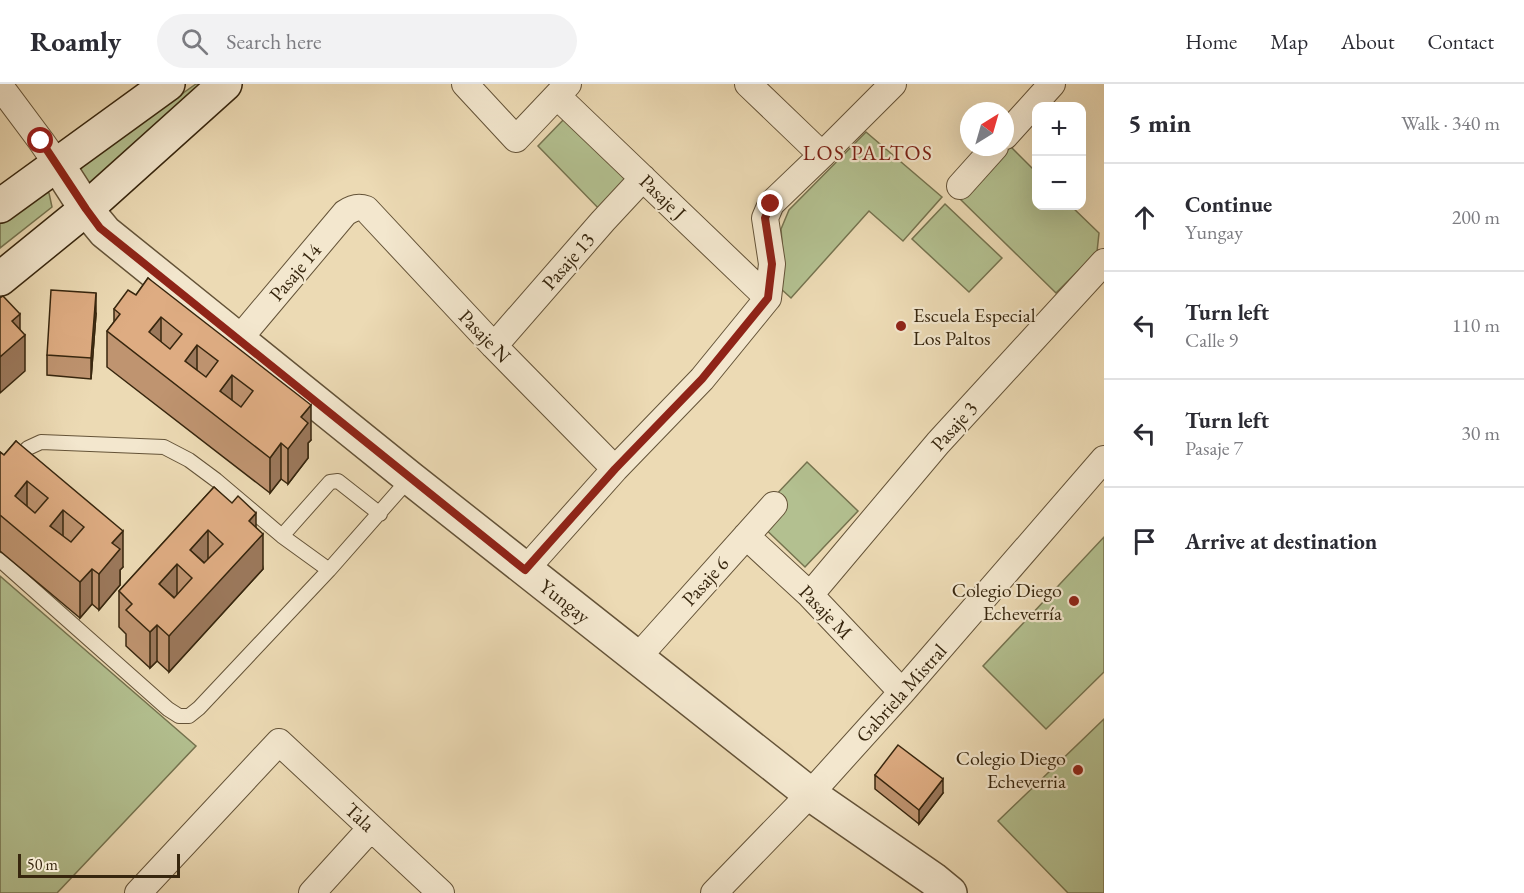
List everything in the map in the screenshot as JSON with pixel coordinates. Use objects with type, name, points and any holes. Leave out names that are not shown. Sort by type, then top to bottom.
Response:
[{"type":"street","points":[[0,206],[168,84]]},
{"type":"street","points":[[0,279],[86,209],[225,84]]},
{"type":"street","points":[[465,84],[516,139],[562,90]]},
{"type":"street","points":[[748,84],[822,155]]},
{"type":"street","points":[[525,570],[615,469],[702,379],[768,298],[772,264],[765,218],[771,204],[893,84]]},
{"type":"street","points":[[1014,126],[1052,84]]},
{"type":"street","name":"Yungay","points":[[0,86],[41,141],[100,228],[525,570],[810,794],[935,888]]},
{"type":"street","name":"Pasaje J","points":[[562,90],[643,178],[768,298]]},
{"type":"street","points":[[960,186],[987,156]]},
{"type":"street","name":"Pasaje 13","points":[[494,346],[643,178]]},
{"type":"street","name":"Pasaje N","points":[[354,208],[366,209],[494,346],[615,469]]},
{"type":"street","name":"Pasaje 14","points":[[238,339],[345,213],[354,208]]},
{"type":"street","name":"Pasaje 3","points":[[810,595],[938,443],[1104,262]]},
{"type":"street","name":"Gabriela Mistral","points":[[714,893],[810,794],[902,692],[1104,459]]},
{"type":"street","name":"Pasaje 6","points":[[637,658],[774,505]]},
{"type":"street","name":"Pasaje M","points":[[746,536],[810,595],[902,692]]},
{"type":"street","name":"Tala","points":[[138,893],[279,742],[441,893]]},
{"type":"street","points":[[312,893],[371,828]]},
{"type":"lane","points":[[0,475],[28,448],[42,442],[164,447],[189,460],[216,480],[282,536],[329,570]]},
{"type":"lane","points":[[0,560],[168,710],[179,716],[189,716],[329,570],[410,478]]},
{"type":"lane","points":[[282,536],[330,482],[338,481],[380,513]]},
{"type":"green space","points":[[196,84],[218,84],[101,184],[86,185],[78,174],[86,161]]},
{"type":"green space","points":[[566,117],[633,180],[603,213],[538,146]]},
{"type":"green space","points":[[866,132],[942,197],[903,241],[869,211],[791,298],[780,288],[783,255],[781,229],[789,210]]},
{"type":"green space","points":[[1014,150],[1032,168],[1032,210],[1075,210],[1099,233],[1097,252],[1056,293],[959,198],[1000,156],[1014,156]]},
{"type":"green space","points":[[38,186],[49,193],[52,207],[0,248],[0,215]]},
{"type":"green space","points":[[945,204],[1002,258],[969,292],[912,239]]},
{"type":"green space","points":[[807,462],[858,511],[805,567],[754,518]]},
{"type":"green space","name":"Colegio Diego Echeverría","points":[[1104,537],[1104,672],[1046,729],[983,666]]},
{"type":"green space","points":[[0,576],[196,746],[57,893],[0,893]]},
{"type":"green space","name":"Colegio Diego Echeverria","points":[[1104,719],[1104,893],[1068,893],[998,821]]},
{"type":"building","points":[[148,278],[311,405],[301,417],[308,423],[288,449],[281,443],[270,458],[107,331],[120,314],[114,309],[128,290],[136,295]],"holes":[[[161,317],[182,334],[170,349],[149,332]],[[197,345],[218,361],[206,377],[185,361]],[[232,375],[253,391],[241,407],[220,391]]]},
{"type":"building","points":[[51,290],[96,293],[91,358],[47,355]]},
{"type":"building","points":[[3,296],[20,314],[12,321],[25,335],[0,357],[0,298]]},
{"type":"building","points":[[16,441],[123,531],[112,543],[120,549],[99,574],[92,569],[80,582],[0,515],[0,452],[4,455]],"holes":[[[27,481],[48,498],[35,513],[15,496]],[[63,510],[84,527],[71,542],[50,526]]]},
{"type":"building","points":[[214,487],[232,503],[238,496],[256,513],[249,521],[263,534],[169,636],[157,625],[150,632],[126,610],[132,604],[119,591]],"holes":[[[208,530],[223,544],[204,563],[190,550]],[[177,564],[192,578],[174,598],[159,584]]]},
{"type":"building","points":[[898,745],[943,779],[919,810],[875,775]]},
{"type":"place","name":"Escuela Especial Los Paltos","points":[[901,326]]},
{"type":"place","name":"Colegio Diego Echeverría","points":[[1074,601]]},
{"type":"place","name":"Colegio Diego Echeverria","points":[[1078,770]]},
{"type":"district","name":"LOS PALTOS","points":[[868,152]]},
{"type":"route","points":[[41,141],[100,228],[525,570],[615,469],[702,379],[768,298],[772,264],[765,218],[771,204]]}]
